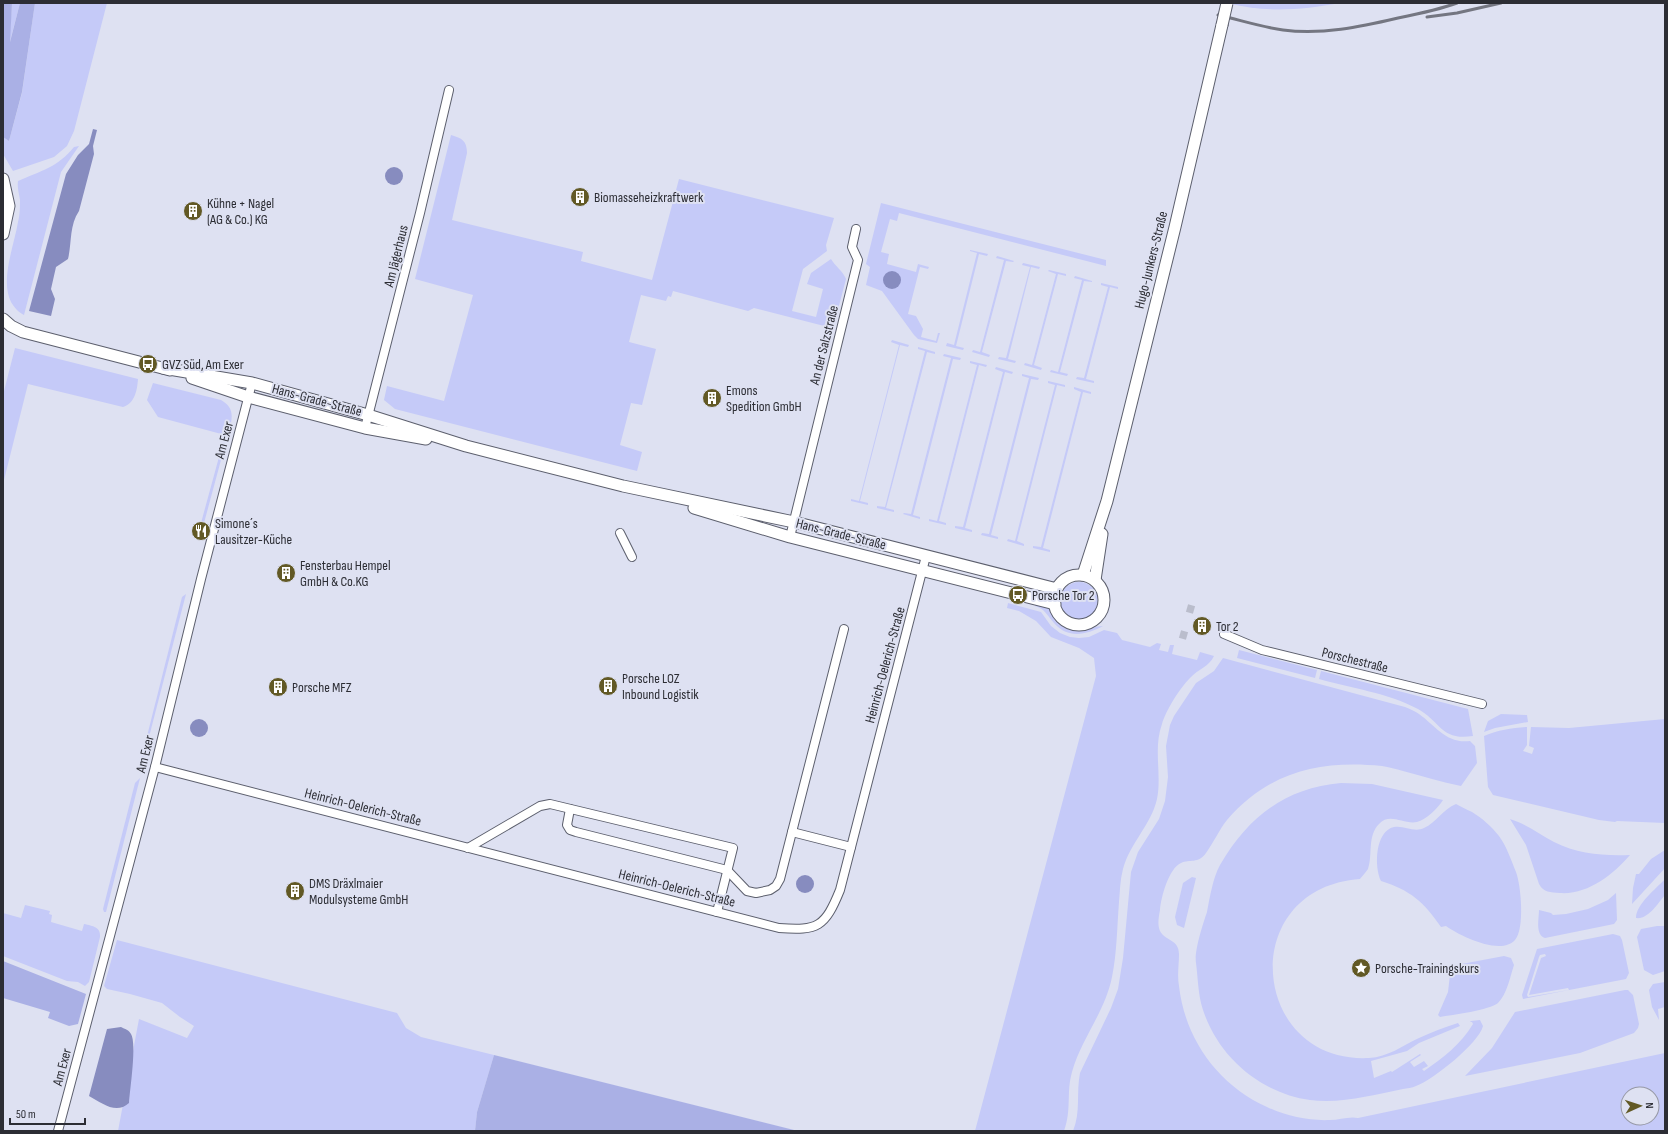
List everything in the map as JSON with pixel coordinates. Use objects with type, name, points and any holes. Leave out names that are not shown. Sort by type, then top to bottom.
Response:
[{"type":"street","name":"Hugo-Junkers-Straße","points":[[1083,575],[1107,502],[1175,227],[1227,3]]},
{"type":"street","name":"Am Jägerhaus","points":[[365,428],[420,213],[449,90]]},
{"type":"street","points":[[3,178],[9,206],[3,234]]},
{"type":"street","name":"An der Salzstraße","points":[[790,537],[858,260],[852,247],[856,229]]},
{"type":"street","name":"Hans-Grade-Straße","points":[[3,319],[11,326],[23,332],[163,368],[248,397],[365,428],[466,446]]},
{"type":"street","name":"Hans-Grade-Straße","points":[[163,368],[252,383],[368,415],[466,446],[623,486],[794,522],[1057,589]]},
{"type":"street","name":"Am Exer","points":[[58,1131],[155,767],[202,576],[252,383]]},
{"type":"street","name":"Hans-Grade-Straße","points":[[623,486],[790,537],[1054,604]]},
{"type":"street","name":"Hugo-Junkers-Straße","points":[[1095,580],[1107,502]]},
{"type":"street","points":[[620,533],[632,557]]},
{"type":"street","name":"Heinrich-Oelerich-Straße","points":[[155,767],[779,928],[799,930],[818,926],[831,912],[840,890],[926,556]]},
{"type":"street","points":[[1083,575],[1095,580],[1102,589],[1104,603],[1098,617],[1092,622],[1080,625],[1068,623],[1057,612],[1054,604],[1057,589],[1067,578],[1075,576],[1083,575]]},
{"type":"street","points":[[570,809],[567,825],[570,830],[728,870],[747,891],[763,893],[770,890],[776,886],[780,879],[844,629]]},
{"type":"street","name":"Porschestraße","points":[[1224,634],[1262,650],[1482,704]]},
{"type":"street","points":[[468,848],[540,806],[550,804],[733,848],[717,912]]},
{"type":"street","points":[[792,832],[851,847]]},
{"type":"shaded area","points":[[3,3],[12,3],[10,42],[20,3],[35,3],[22,92],[9,141],[3,137]]},
{"type":"shaded area","points":[[12,3],[20,3],[9,45]]},
{"type":"shaded area","points":[[35,3],[107,3],[74,131],[67,146],[54,157],[13,171],[3,154],[3,137],[9,141],[22,93]]},
{"type":"shaded area","points":[[1227,3],[1341,3],[1297,9],[1270,9]]},
{"type":"shaded area","points":[[93,129],[97,130],[93,146],[94,154],[79,211],[72,229],[68,259],[56,267],[51,289],[55,299],[51,316],[29,311],[66,174],[78,155],[89,144]]},
{"type":"shaded area","points":[[451,135],[458,137],[465,143],[467,153],[452,220],[583,252],[581,261],[652,280],[679,179],[834,218],[826,245],[827,251],[803,269],[792,311],[816,317],[823,289],[807,284],[811,273],[831,259],[846,279],[835,321],[828,327],[754,308],[748,311],[673,291],[671,297],[668,296],[666,301],[641,295],[629,342],[656,349],[642,405],[631,403],[620,445],[642,452],[637,471],[395,409],[384,400],[387,386],[444,401],[473,295],[415,279]]},
{"type":"shaded area","points":[[79,146],[61,172],[24,315],[17,310],[11,302],[7,284],[7,273],[20,214],[18,181],[49,168],[68,154],[74,147]]},
{"type":"shaded area","points":[[390,167],[398,167],[403,172],[401,183],[398,185],[390,185],[385,180],[385,172]]},
{"type":"shaded area","points":[[881,203],[1106,260],[1106,266],[899,213],[897,221],[890,219],[881,252],[889,254],[887,264],[916,272],[918,264],[929,267],[928,269],[920,267],[908,314],[916,316],[923,329],[921,337],[936,341],[938,333],[940,333],[937,343],[918,339],[882,291],[866,285],[870,267],[866,264]]},
{"type":"shaded area","points":[[970,250],[988,254],[987,256],[979,254],[956,346],[964,348],[963,350],[946,346],[947,343],[954,345],[977,253]]},
{"type":"shaded area","points":[[997,256],[1014,261],[1006,261],[982,352],[990,355],[989,357],[972,352],[973,350],[980,352],[1004,260],[996,258]]},
{"type":"shaded area","points":[[1023,263],[1040,267],[1039,269],[1031,267],[1008,359],[1016,361],[1015,363],[998,359],[999,357],[1006,358],[1030,267],[1022,265]]},
{"type":"shaded area","points":[[888,271],[896,271],[901,276],[899,287],[896,289],[888,289],[883,284],[883,276]]},
{"type":"shaded area","points":[[1048,271],[1066,274],[1066,276],[1058,274],[1034,365],[1042,368],[1041,370],[1024,365],[1025,363],[1032,365],[1056,274]]},
{"type":"shaded area","points":[[1075,276],[1092,282],[1084,281],[1060,372],[1068,374],[1067,376],[1050,372],[1051,370],[1058,372],[1082,280],[1074,278]]},
{"type":"shaded area","points":[[1101,283],[1118,287],[1118,289],[1110,287],[1086,379],[1094,381],[1094,383],[1076,379],[1077,377],[1084,378],[1108,287],[1101,285]]},
{"type":"shaded area","points":[[892,340],[909,345],[908,347],[900,345],[860,501],[868,503],[868,505],[851,501],[851,499],[859,501],[899,345],[891,342]]},
{"type":"shaded area","points":[[918,347],[935,352],[935,354],[927,352],[886,508],[894,510],[894,512],[877,508],[877,506],[885,507],[925,351],[918,349]]},
{"type":"shaded area","points":[[15,348],[138,379],[133,400],[123,407],[28,384],[3,484],[3,395]]},
{"type":"shaded area","points":[[944,354],[961,358],[960,360],[953,359],[913,515],[920,517],[920,519],[903,514],[911,514],[951,358],[943,356]]},
{"type":"shaded area","points":[[970,361],[987,365],[986,367],[979,365],[939,521],[946,523],[946,525],[929,521],[929,519],[937,521],[977,365],[970,363]]},
{"type":"shaded area","points":[[996,367],[1013,372],[1012,374],[1005,372],[965,528],[972,530],[972,532],[955,528],[955,526],[963,527],[1003,372],[995,369]]},
{"type":"shaded area","points":[[1022,374],[1039,378],[1038,380],[1031,379],[991,535],[998,537],[998,539],[981,535],[982,533],[989,534],[1029,378],[1022,376]]},
{"type":"shaded area","points":[[1048,381],[1065,385],[1065,387],[1057,385],[1017,541],[1024,544],[1024,546],[1007,541],[1008,539],[1015,541],[1055,385],[1048,383]]},
{"type":"shaded area","points":[[153,383],[221,400],[229,407],[232,416],[231,423],[204,523],[201,523],[225,435],[158,417],[147,400]]},
{"type":"shaded area","points":[[1074,387],[1091,392],[1091,394],[1083,392],[1043,548],[1050,550],[1050,552],[1033,548],[1033,546],[1041,547],[1081,392],[1074,389]]},
{"type":"shaded area","points":[[1075,582],[1083,582],[1090,585],[1095,590],[1098,601],[1095,612],[1090,617],[1083,620],[1075,620],[1068,617],[1063,612],[1060,605],[1060,597],[1063,590],[1068,585]]},
{"type":"shaded area","points":[[186,594],[142,764],[140,764],[182,597]]},
{"type":"shaded area","points":[[1008,603],[1041,612],[1051,626],[1060,633],[1070,637],[1089,637],[1104,630],[1117,633],[1122,640],[1150,647],[1157,643],[1161,644],[1159,650],[1168,652],[1170,645],[1174,645],[1172,654],[1197,660],[1200,652],[1214,656],[1209,663],[1193,675],[1182,687],[1164,718],[1159,733],[1159,780],[1157,799],[1150,817],[1130,851],[1123,869],[1120,886],[1116,949],[1112,977],[1109,990],[1099,1014],[1081,1048],[1072,1072],[1069,1087],[1068,1115],[1064,1131],[975,1131],[1096,676],[1094,658],[1079,648],[1051,637],[1036,621],[1019,611],[1007,608]]},
{"type":"shaded area","points":[[1036,603],[1047,607],[1060,624],[1066,629],[1080,630],[1103,626],[1090,632],[1077,634],[1065,631],[1059,628],[1044,611],[1035,606]]},
{"type":"shaded area","points":[[1239,650],[1317,670],[1315,678],[1237,658]]},
{"type":"shaded area","points":[[1223,658],[1405,707],[1419,714],[1448,737],[1454,740],[1470,741],[1475,746],[1477,763],[1461,786],[1382,766],[1338,765],[1297,772],[1260,790],[1243,803],[1227,820],[1209,849],[1200,859],[1184,862],[1177,866],[1166,884],[1161,904],[1158,923],[1159,928],[1165,937],[1177,945],[1179,954],[1178,982],[1182,1006],[1188,1024],[1197,1042],[1219,1073],[1249,1098],[1274,1110],[1306,1119],[1330,1120],[1351,1117],[1358,1118],[1665,1053],[1665,1131],[1073,1131],[1078,1110],[1080,1073],[1111,1008],[1118,989],[1123,958],[1131,872],[1138,852],[1159,819],[1165,801],[1168,777],[1166,746],[1170,725],[1174,716],[1196,683],[1214,671]]},
{"type":"shaded area","points":[[1321,671],[1468,709],[1473,736],[1454,736],[1442,729],[1426,714],[1406,703],[1369,691],[1319,679]]},
{"type":"shaded area","points":[[1501,714],[1527,715],[1528,722],[1495,728],[1484,732],[1488,721]]},
{"type":"shaded area","points":[[195,719],[203,719],[208,724],[206,735],[203,737],[195,737],[190,732],[190,724]]},
{"type":"shaded area","points":[[1665,719],[1665,823],[1615,822],[1599,820],[1493,795],[1488,787],[1484,736],[1489,734],[1527,727],[1527,745],[1523,751],[1532,754],[1534,748],[1529,746],[1531,727],[1569,728]]},
{"type":"shaded area","points":[[140,778],[106,912],[104,912],[103,909],[135,783]]},
{"type":"shaded area","points":[[1341,783],[1372,784],[1443,800],[1432,813],[1420,821],[1407,822],[1388,819],[1383,821],[1375,829],[1373,834],[1368,869],[1360,879],[1320,890],[1292,912],[1277,941],[1273,974],[1281,1006],[1300,1034],[1329,1052],[1369,1058],[1382,1056],[1395,1051],[1419,1038],[1448,1026],[1458,1023],[1460,1026],[1419,1043],[1407,1051],[1371,1061],[1374,1078],[1391,1071],[1392,1072],[1420,1054],[1421,1055],[1410,1062],[1414,1067],[1424,1061],[1428,1066],[1422,1069],[1424,1071],[1445,1056],[1463,1038],[1473,1024],[1470,1022],[1471,1021],[1480,1020],[1483,1026],[1480,1033],[1465,1051],[1444,1069],[1414,1087],[1345,1100],[1322,1101],[1292,1096],[1275,1090],[1259,1081],[1231,1058],[1210,1027],[1201,1004],[1196,952],[1215,876],[1231,848],[1243,833],[1256,819],[1285,798],[1302,791]]},
{"type":"shaded area","points":[[1456,804],[1479,817],[1499,836],[1509,854],[1516,872],[1521,896],[1521,917],[1518,934],[1515,940],[1509,944],[1500,946],[1480,943],[1461,935],[1446,926],[1441,927],[1429,911],[1416,898],[1400,888],[1381,881],[1377,867],[1377,859],[1380,842],[1383,835],[1394,827],[1416,830],[1424,828],[1451,806]]},
{"type":"shaded area","points":[[1510,819],[1527,826],[1554,842],[1581,852],[1610,855],[1630,855],[1616,870],[1590,887],[1570,893],[1548,892],[1539,884],[1526,845]]},
{"type":"shaded area","points":[[1665,850],[1665,868],[1632,904],[1636,874],[1639,874],[1651,859]]},
{"type":"shaded area","points":[[801,875],[809,875],[814,880],[812,891],[809,893],[801,893],[796,888],[796,880]]},
{"type":"shaded area","points":[[1192,877],[1196,878],[1184,928],[1177,925],[1175,917],[1183,883]]},
{"type":"shaded area","points":[[1665,879],[1665,895],[1649,914],[1636,918],[1639,907]]},
{"type":"shaded area","points":[[1616,893],[1617,920],[1614,924],[1545,938],[1540,933],[1538,926],[1539,910],[1551,913],[1553,915],[1566,914],[1588,909],[1608,900]]},
{"type":"shaded area","points":[[25,905],[50,911],[49,914],[52,915],[51,922],[82,931],[84,924],[98,929],[100,937],[89,982],[85,986],[78,982],[67,981],[3,956],[3,913],[21,918]]},
{"type":"shaded area","points":[[1665,926],[1665,971],[1653,975],[1644,970],[1637,937],[1641,929]]},
{"type":"shaded area","points":[[1613,934],[1620,936],[1622,940],[1629,973],[1626,979],[1523,999],[1522,995],[1537,949]],"holes":[[[1545,954],[1546,956],[1541,958],[1529,995],[1568,988],[1569,990],[1528,997],[1527,995],[1539,957],[1540,955]]]},
{"type":"shaded area","points":[[117,940],[397,1013],[406,1028],[421,1037],[494,1055],[477,1112],[475,1131],[118,1131],[139,1019],[187,1038],[194,1026],[162,1003],[107,989],[104,986]]},
{"type":"shaded area","points":[[1504,956],[1511,958],[1514,965],[1506,990],[1498,1003],[1494,1006],[1470,1012],[1440,1017],[1438,1015],[1448,992],[1451,966]]},
{"type":"shaded area","points":[[3,961],[86,994],[78,1024],[69,1026],[48,1018],[50,1012],[3,998]]},
{"type":"shaded area","points":[[1665,982],[1665,1007],[1658,1009],[1659,1020],[1652,1007],[1649,990],[1653,984]]},
{"type":"shaded area","points":[[1628,990],[1633,995],[1639,1024],[1634,1033],[1580,1053],[1465,1076],[1492,1048],[1515,1012]]},
{"type":"shaded area","points":[[121,1027],[131,1034],[133,1039],[133,1067],[129,1103],[119,1108],[114,1108],[109,1107],[89,1096],[107,1029]]},
{"type":"shaded area","points":[[494,1055],[798,1131],[475,1131],[477,1112]]},
{"type":"tunnel","points":[[1187,608],[1194,610]]},
{"type":"tunnel","points":[[1180,634],[1187,636]]},
{"type":"railway","points":[[1218,15],[1275,29],[1312,32],[1369,24],[1428,12],[1457,3]]},
{"type":"railway","points":[[1427,17],[1457,13],[1501,3]]},
{"type":"place","name":"Biomasseheizkraftwerk","points":[[580,197]]},
{"type":"place","name":"Kühne + Nagel (AG & Co.) KG","points":[[193,211]]},
{"type":"place","name":"GVZ Süd, Am Exer","points":[[148,364]]},
{"type":"place","name":"Emons Spedition GmbH","points":[[712,398]]},
{"type":"place","name":"Simone´s Lausitzer-Küche","points":[[201,531]]},
{"type":"place","name":"Fensterbau Hempel GmbH & Co.KG","points":[[286,573]]},
{"type":"place","name":"Porsche Tor 2","points":[[1018,595]]},
{"type":"place","name":"Tor 2","points":[[1202,626]]},
{"type":"place","name":"Porsche LOZ Inbound Logistik","points":[[608,686]]},
{"type":"place","name":"Porsche MFZ","points":[[278,687]]},
{"type":"place","name":"DMS Dräxlmaier Modulsysteme GmbH","points":[[295,891]]},
{"type":"place","name":"Porsche-Trainingskurs","points":[[1361,968]]}]
